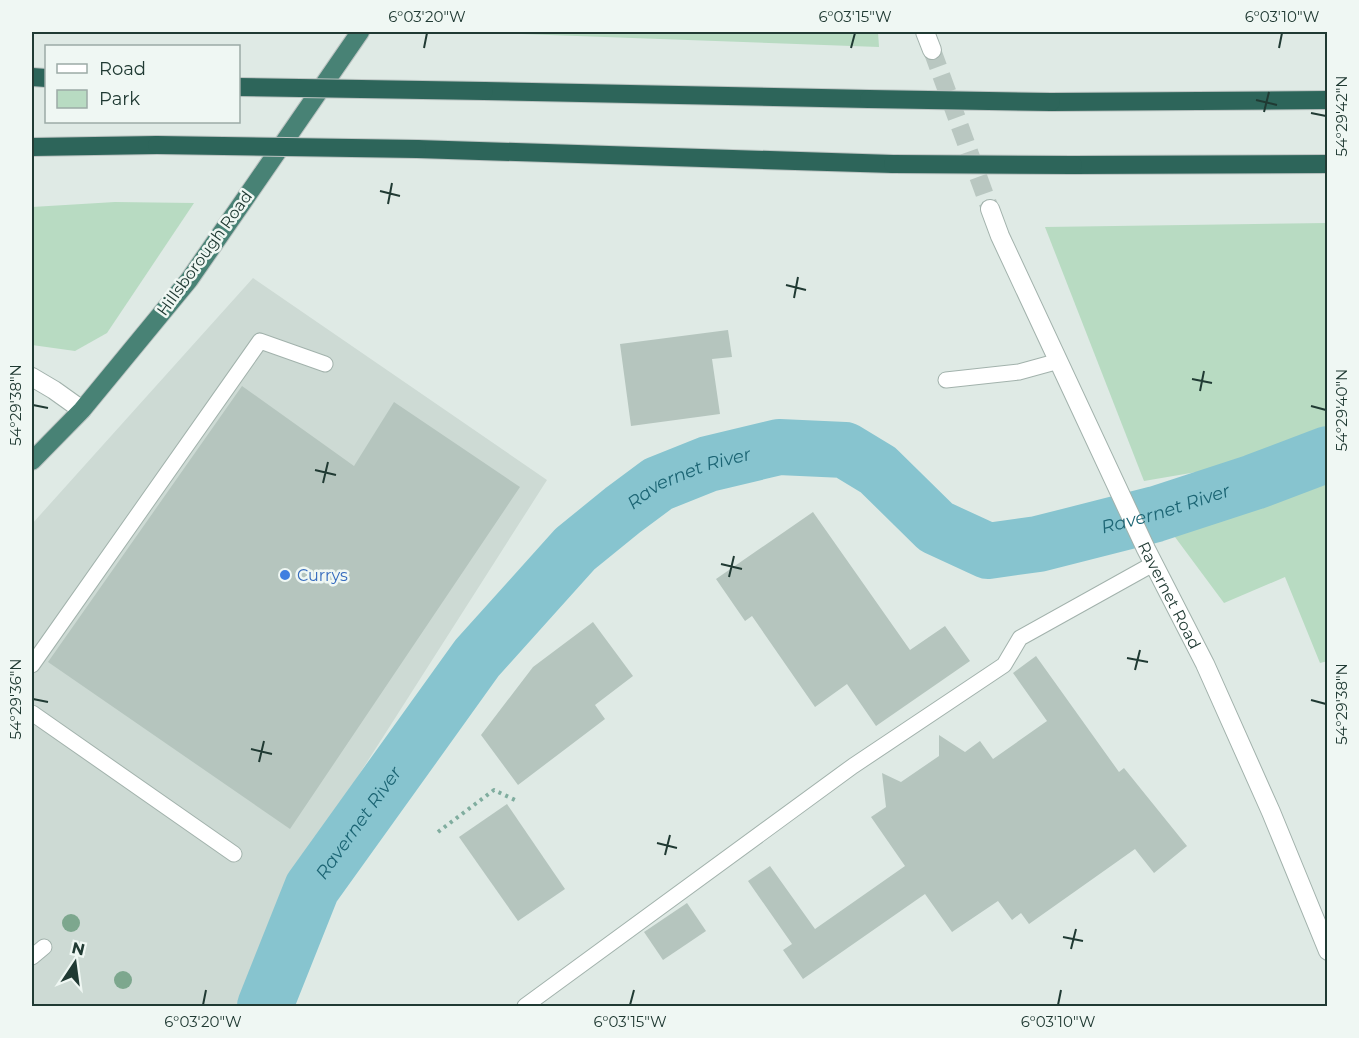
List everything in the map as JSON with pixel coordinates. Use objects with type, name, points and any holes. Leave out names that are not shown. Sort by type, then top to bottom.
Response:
[{"type":"highway","name":"Hillsborough Road","points":[[32,461],[82,410],[189,280],[360,32]]},
{"type":"highway","points":[[240,87],[1051,102],[1328,100]]},
{"type":"highway","points":[[33,148],[157,145],[417,149],[893,164],[1328,164]]},
{"type":"street","points":[[925,32],[932,50]]},
{"type":"street","name":"Ravernet Road","points":[[990,209],[1000,236],[1150,556],[1210,675],[1271,812],[1327,948]]},
{"type":"street","points":[[32,377],[82,410]]},
{"type":"lane","points":[[32,666],[260,341],[325,364]]},
{"type":"lane","points":[[946,380],[1019,372],[1059,361]]},
{"type":"lane","points":[[525,1006],[853,766],[1004,665],[1020,638],[1150,556]]},
{"type":"lane","points":[[32,713],[234,854]]},
{"type":"lane","points":[[32,957],[44,947]]},
{"type":"path","points":[[438,832],[494,790],[514,800]]},
{"type":"shaded area","points":[[253,278],[547,480],[309,853],[251,998],[245,1006],[32,1006],[32,524]]},
{"type":"green space","points":[[169,32],[308,32],[308,33]]},
{"type":"green space","points":[[468,32],[878,32],[879,47]]},
{"type":"green space","points":[[115,202],[194,203],[107,333],[75,351],[32,345],[32,207]]},
{"type":"green space","points":[[1327,223],[1327,433],[1220,468],[1144,481],[1045,227]]},
{"type":"green space","points":[[1327,475],[1328,661],[1320,663],[1285,577],[1224,603],[1172,533],[1221,511]]},
{"type":"building","points":[[728,330],[732,357],[712,359],[720,414],[631,426],[620,344]]},
{"type":"building","name":"Currys","points":[[242,386],[354,466],[394,402],[520,487],[290,829],[48,662]]},
{"type":"building","points":[[813,512],[910,650],[945,626],[970,661],[876,726],[847,684],[815,707],[752,616],[745,621],[716,579]]},
{"type":"building","points":[[593,622],[633,676],[595,705],[605,719],[518,785],[481,735],[533,667]]},
{"type":"building","points":[[1036,656],[1119,772],[1124,768],[1187,846],[1154,873],[1135,849],[1029,924],[1021,913],[1012,920],[998,901],[952,932],[925,894],[803,979],[783,950],[792,944],[748,881],[770,866],[815,929],[905,866],[871,817],[886,807],[882,773],[901,782],[939,756],[939,735],[965,752],[980,741],[993,759],[1047,721],[1013,673]]},
{"type":"building","points":[[507,804],[565,889],[518,921],[459,837]]},
{"type":"building","points":[[687,903],[706,931],[663,960],[644,932]]},
{"type":"waterway","name":"Ravernet River","points":[[265,1006],[312,888],[477,658],[575,549],[658,484],[708,464],[779,447],[845,450],[878,470],[936,527],[988,551],[1038,544],[1156,514],[1254,482],[1328,454]]},
{"type":"tunnel","points":[[932,50],[990,209]]},
{"type":"place","name":"Currys","points":[[285,575]]}]
